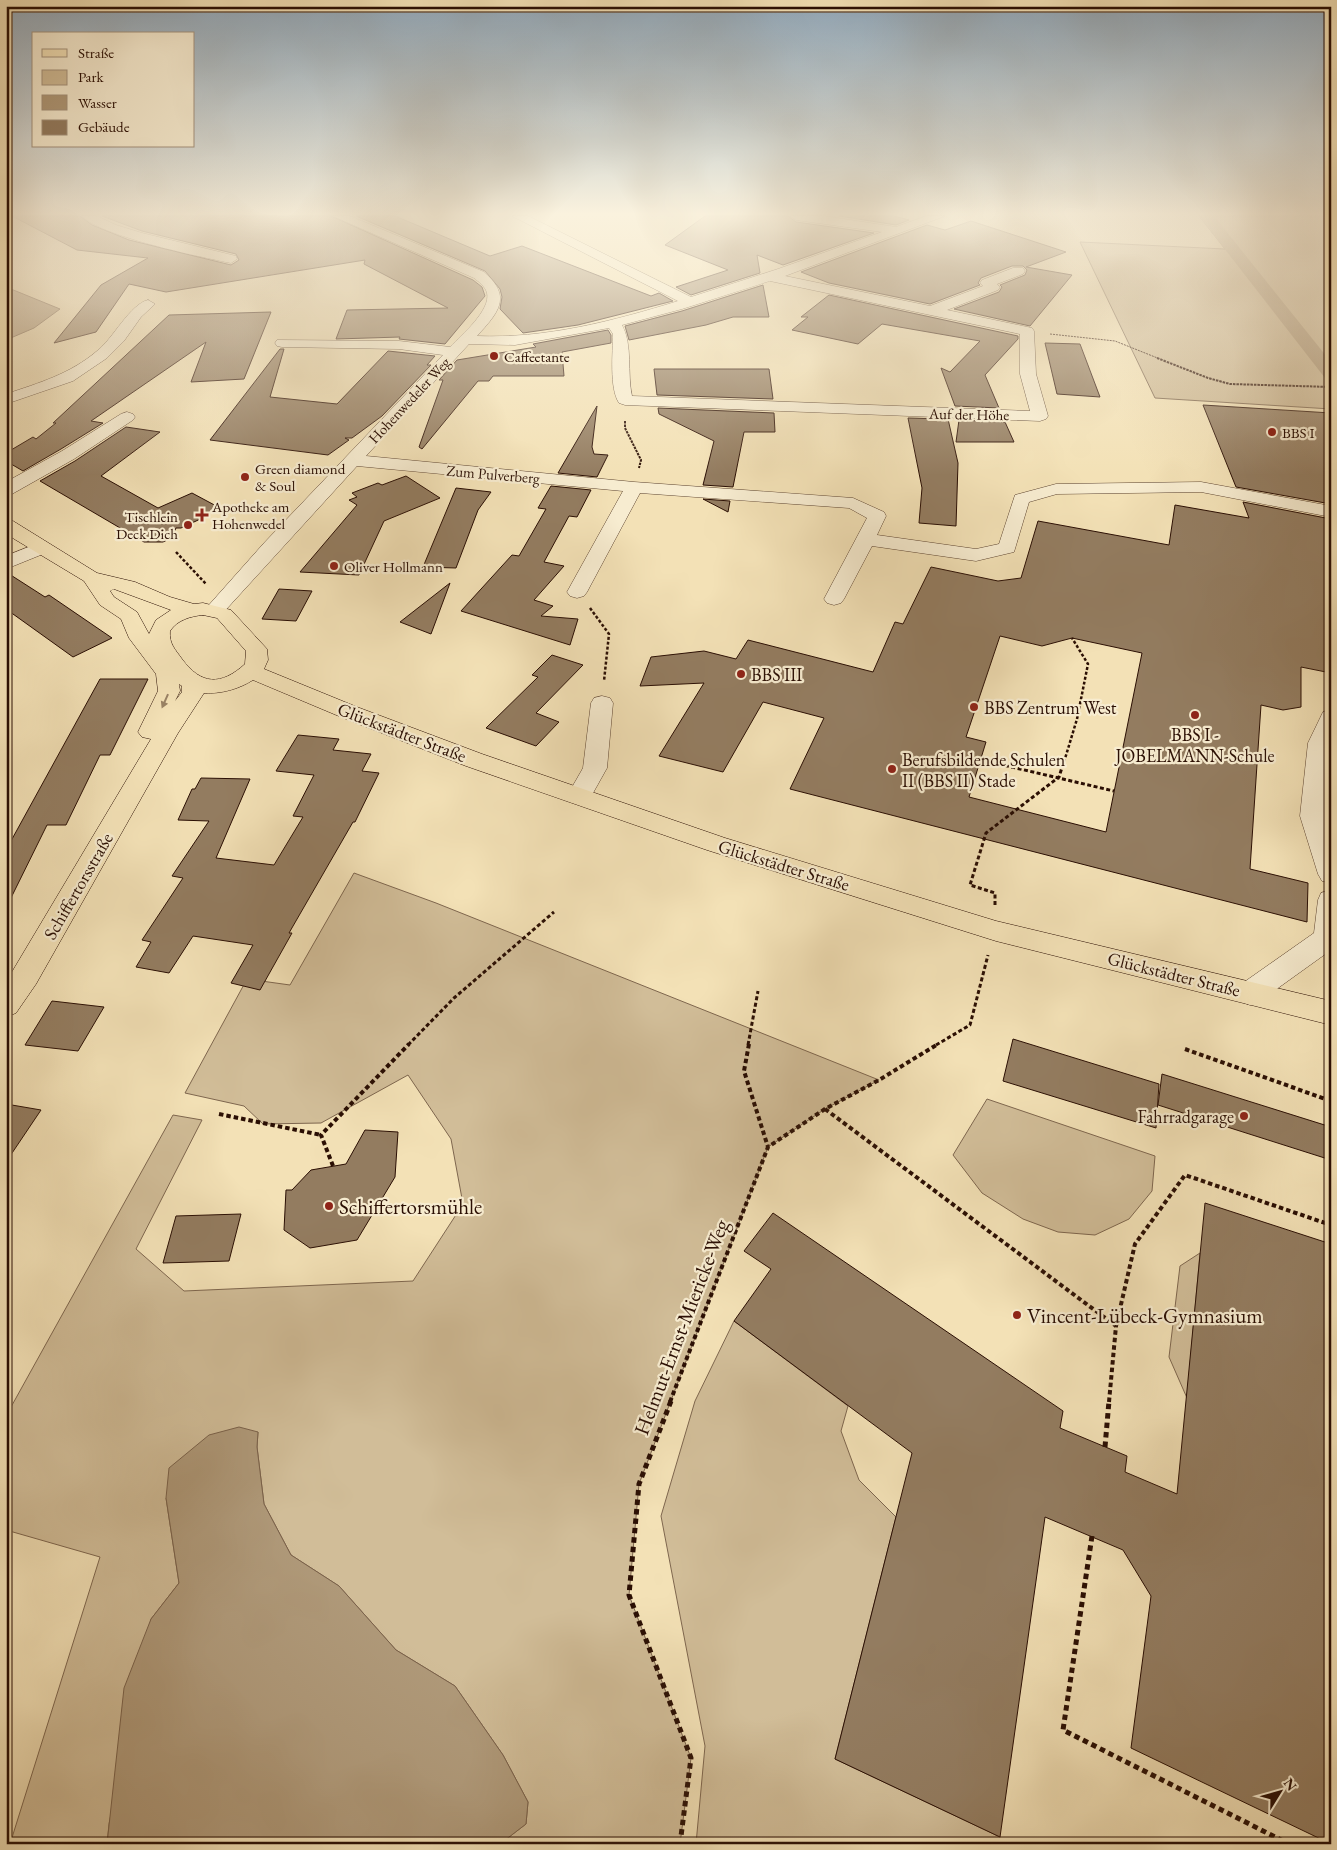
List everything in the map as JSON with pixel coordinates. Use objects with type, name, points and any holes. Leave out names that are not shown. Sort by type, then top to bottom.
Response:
[{"type":"main road","points":[[6,525],[151,614],[163,625]]},
{"type":"main road","points":[[91,577],[128,586],[163,601],[192,610],[215,610],[224,614],[231,619],[256,649],[259,656],[258,664],[252,671],[234,682],[215,686],[194,683],[183,676],[161,645],[158,639],[159,631],[163,625],[180,614],[192,610]]},
{"type":"main road","points":[[91,577],[107,600],[130,616],[140,638],[167,674],[169,691],[149,733],[148,766]]},
{"type":"main road","name":"Glückstädter Straße","points":[[252,671],[394,729],[716,844],[996,931],[1331,1013]]},
{"type":"main road","name":"Schiffertorsstraße","points":[[6,1005],[26,976],[166,733],[193,692],[194,683]]},
{"type":"main road","name":"Schiffertorsstraße","points":[[148,766],[181,735],[199,712],[226,684]]},
{"type":"street","name":"Hohenwedeler Weg","points":[[215,610],[271,547],[465,340],[488,314],[494,302]]},
{"type":"street","points":[[465,340],[513,341],[614,322],[689,302]]},
{"type":"street","points":[[890,302],[1027,331]]},
{"type":"street","points":[[931,311],[953,302]]},
{"type":"street","points":[[6,399],[68,378],[102,355],[119,338],[136,314],[148,304]]},
{"type":"street","points":[[614,322],[620,334],[621,382],[625,400]]},
{"type":"street","name":"Auf der Höhe","points":[[625,400],[700,405],[1040,416],[1028,385],[1027,331]]},
{"type":"street","points":[[282,343],[399,345],[454,352]]},
{"type":"street","points":[[6,490],[68,455],[127,417]]},
{"type":"street","name":"Zum Pulverberg","points":[[352,460],[634,487],[853,503],[877,516],[866,539]]},
{"type":"street","points":[[577,592],[634,487]]},
{"type":"street","points":[[834,599],[866,539],[976,554],[1007,548],[1021,499],[1056,488],[1201,487],[1331,512]]},
{"type":"street","points":[[6,563],[41,548]]},
{"type":"street","points":[[579,796],[595,768],[602,703]]},
{"type":"street","points":[[1331,717],[1320,744],[1313,816],[1331,874]]},
{"type":"street","points":[[1250,993],[1327,938],[1331,900]]},
{"type":"path","points":[[1027,331],[1115,341],[1208,378],[1230,384],[1331,387]]},
{"type":"path","points":[[625,400],[625,428],[641,460],[634,487]]},
{"type":"path","points":[[176,552],[204,583]]},
{"type":"path","points":[[577,592],[609,634],[602,703]]},
{"type":"path","points":[[758,991],[744,1071],[768,1147],[825,1109],[879,1080],[970,1025],[996,931],[995,893],[970,886],[986,833],[1059,777],[1077,719],[1088,664],[1072,638]]},
{"type":"path","points":[[981,760],[1114,791]]},
{"type":"path","points":[[321,1135],[454,998],[554,912]]},
{"type":"path","points":[[1185,1049],[1331,1101]]},
{"type":"path","points":[[825,1109],[1116,1326]]},
{"type":"path","points":[[219,1114],[321,1135]]},
{"type":"path","points":[[321,1135],[333,1166]]},
{"type":"path","name":"Helmut-Ernst-Miericke-Weg","points":[[680,1844],[691,1758],[629,1595],[639,1484],[768,1147]]},
{"type":"path","points":[[1105,1447],[1116,1326],[1135,1244],[1186,1175],[1331,1224]]},
{"type":"path","points":[[1092,1536],[1062,1730],[1289,1844]]},
{"type":"green space","points":[[1109,302],[1331,302],[1331,409],[1155,398]]},
{"type":"green space","points":[[354,873],[436,903],[879,1080],[825,1109],[768,1147],[639,1484],[629,1595],[691,1758],[680,1844],[500,1844],[526,1824],[528,1802],[503,1755],[455,1686],[396,1650],[339,1586],[291,1555],[264,1504],[257,1447],[258,1432],[166,1498],[179,1583],[151,1619],[109,1824],[107,1844],[10,1844],[100,1557],[6,1530],[6,1416],[173,1115],[202,1120],[136,1249],[184,1291],[413,1281],[463,1204],[451,1139],[408,1075],[321,1123],[263,1124],[244,1106],[185,1093],[247,979],[290,985]]},
{"type":"green space","points":[[987,1099],[1155,1156],[1152,1191],[1129,1219],[1095,1235],[1058,1232],[1023,1219],[982,1193],[953,1155]]},
{"type":"green space","points":[[1200,1253],[1187,1398],[1169,1357],[1180,1266]]},
{"type":"green space","points":[[734,1321],[848,1406],[841,1431],[859,1480],[896,1517],[835,1759],[1000,1837],[999,1844],[696,1844],[705,1746],[661,1516],[695,1401]]},
{"type":"water","points":[[6,302],[44,302],[60,309],[34,328],[6,340]]},
{"type":"water","points":[[239,1427],[258,1432],[257,1447],[264,1504],[291,1555],[339,1586],[396,1650],[455,1686],[503,1755],[528,1802],[526,1824],[500,1844],[107,1844],[124,1688],[151,1619],[179,1583],[166,1498],[169,1468],[209,1435]]},
{"type":"building","points":[[87,302],[116,302],[96,332],[54,343]]},
{"type":"building","points":[[437,302],[480,302],[445,344],[399,339],[400,337],[336,339],[347,310],[448,308]]},
{"type":"building","points":[[501,302],[668,302],[578,325],[523,333],[500,309]]},
{"type":"building","points":[[709,302],[766,302],[769,317],[733,317],[706,325],[629,340],[625,326]]},
{"type":"building","points":[[820,302],[863,302],[1018,336],[1018,339],[985,375],[999,408],[955,406],[941,368],[950,372],[980,341],[882,324],[858,344],[792,330],[808,317],[801,317]]},
{"type":"building","points":[[972,302],[1049,302],[1030,326],[954,309]]},
{"type":"building","points":[[271,312],[244,379],[191,382],[206,342],[91,421],[103,423],[61,449],[23,471],[6,461],[6,453],[33,437],[36,439],[56,423],[53,423],[169,315]]},
{"type":"building","points":[[608,330],[611,335],[611,343],[562,352],[564,376],[493,376],[489,381],[478,381],[422,449],[419,447],[443,380],[439,380],[457,360],[536,347],[533,344]]},
{"type":"building","points":[[1045,343],[1080,344],[1100,397],[1057,394]]},
{"type":"building","points":[[280,349],[284,349],[270,397],[337,404],[388,351],[435,356],[427,365],[431,365],[382,416],[352,438],[345,438],[349,440],[328,455],[210,440]]},
{"type":"building","points":[[654,369],[769,369],[773,399],[657,395]]},
{"type":"building","name":"BBS I","points":[[1203,405],[1331,413],[1331,504],[1236,487]]},
{"type":"building","points":[[597,406],[592,447],[594,454],[608,455],[597,477],[558,473]]},
{"type":"building","points":[[658,408],[774,413],[775,432],[744,432],[733,487],[703,485],[714,441],[659,414]]},
{"type":"building","points":[[908,418],[948,419],[958,463],[956,526],[919,523],[922,488]]},
{"type":"building","points":[[959,420],[1005,422],[1014,442],[956,442]]},
{"type":"building","points":[[126,427],[160,432],[101,476],[158,508],[192,493],[220,508],[181,528],[176,528],[171,538],[163,542],[144,542],[40,481],[75,461]]},
{"type":"building","points":[[406,476],[440,498],[384,521],[359,575],[300,572],[357,505],[349,500],[357,497],[352,493],[378,483],[382,485]]},
{"type":"building","points":[[551,486],[591,490],[577,517],[569,516],[544,562],[564,566],[534,600],[553,606],[541,616],[578,619],[570,645],[461,611],[512,555],[519,556],[546,509],[538,508]]},
{"type":"building","points":[[456,488],[491,492],[478,510],[456,568],[423,567]]},
{"type":"building","points":[[703,499],[730,501],[728,512]]},
{"type":"building","name":"BBS I - JOBELMANN-Schule","points":[[1243,502],[1331,519],[1331,673],[1301,667],[1301,707],[1283,710],[1261,705],[1250,869],[1308,883],[1307,922],[790,789],[824,718],[763,702],[723,772],[659,756],[704,683],[640,686],[651,657],[704,651],[736,659],[748,640],[873,672],[895,622],[903,624],[931,567],[998,581],[1021,578],[1038,521],[1169,545],[1175,505],[1249,518]],"holes":[[[1000,636],[1042,646],[1072,638],[1142,653],[1106,832],[969,797],[986,742],[966,737]]]},
{"type":"building","points":[[6,572],[45,597],[49,595],[112,638],[73,657],[6,609]]},
{"type":"building","points":[[450,583],[431,634],[400,622]]},
{"type":"building","points":[[279,589],[312,591],[296,621],[262,619]]},
{"type":"building","points":[[552,655],[583,665],[536,713],[559,722],[536,746],[486,728],[538,677],[532,675]]},
{"type":"building","points":[[100,679],[148,679],[110,755],[100,755],[66,825],[47,825],[6,908],[6,850]]},
{"type":"building","points":[[298,735],[339,739],[333,750],[371,754],[362,771],[379,773],[355,822],[353,822],[289,933],[292,933],[260,990],[231,983],[253,945],[193,936],[169,973],[136,967],[151,942],[142,940],[183,878],[172,876],[209,821],[178,820],[192,789],[195,789],[201,778],[250,779],[216,858],[274,865],[303,817],[293,816],[314,775],[276,771]]},
{"type":"building","points":[[52,1001],[104,1007],[78,1051],[25,1045]]},
{"type":"building","points":[[1013,1039],[1159,1084],[1156,1128],[1003,1081]]},
{"type":"building","name":"Fahrradgarage","points":[[1162,1074],[1331,1127],[1331,1160],[1158,1105]]},
{"type":"building","points":[[6,1104],[41,1110],[6,1162]]},
{"type":"building","name":"Schiffertorsmühle","points":[[365,1130],[398,1132],[395,1177],[357,1240],[310,1248],[284,1230],[286,1190],[292,1190],[311,1170],[346,1164]]},
{"type":"building","points":[[1205,1203],[1331,1244],[1331,1844],[1131,1748],[1151,1596],[1123,1550],[1045,1517],[1000,1837],[835,1759],[912,1453],[734,1321],[771,1269],[744,1251],[773,1213],[1063,1411],[1060,1428],[1127,1456],[1125,1472],[1177,1494]]},
{"type":"building","points":[[241,1214],[229,1261],[163,1263],[176,1216]]},
{"type":"waterway","points":[[1274,302],[1331,374]]},
{"type":"place","name":"Caffeetante","points":[[494,356]]},
{"type":"place","name":"BBS I","points":[[1272,432]]},
{"type":"place","name":"Green diamond & Soul","points":[[245,477]]},
{"type":"place","name":"Apotheke am Hohenwedel","points":[[202,515]]},
{"type":"place","name":"Tischlein Deck Dich","points":[[188,525]]},
{"type":"place","name":"Oliver Hollmann","points":[[334,566]]},
{"type":"place","name":"BBS III","points":[[741,674]]},
{"type":"place","name":"BBS Zentrum West","points":[[974,707]]},
{"type":"place","name":"BBS I - JOBELMANN-Schule","points":[[1195,715]]},
{"type":"place","name":"Berufsbildende Schulen II (BBS II) Stade","points":[[892,769]]},
{"type":"place","name":"Fahrradgarage","points":[[1244,1116]]},
{"type":"place","name":"Schiffertorsmühle","points":[[329,1206]]},
{"type":"place","name":"Vincent-Lübeck-Gymnasium","points":[[1017,1315]]}]
